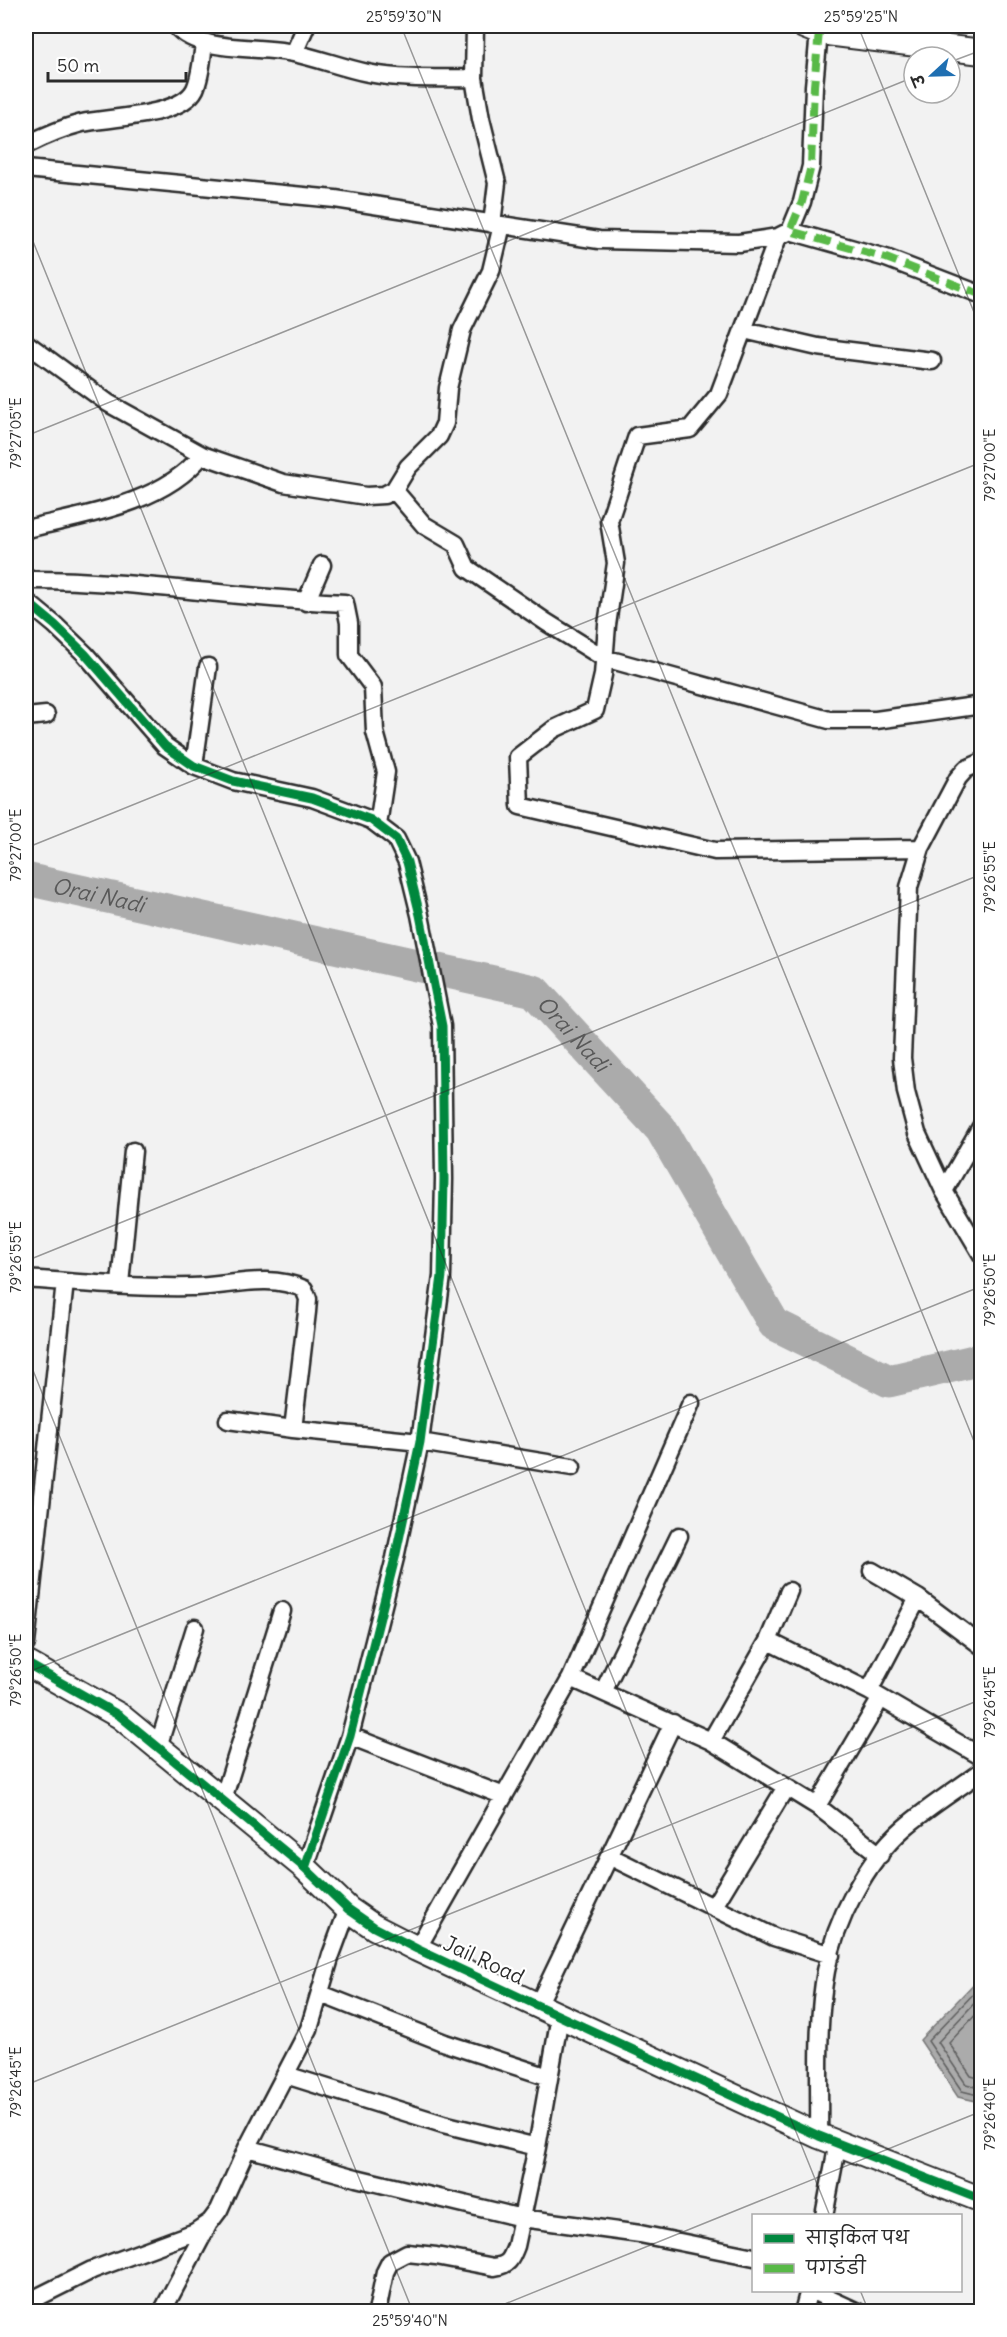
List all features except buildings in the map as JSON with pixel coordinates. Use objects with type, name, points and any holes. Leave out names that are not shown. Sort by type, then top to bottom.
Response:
[{"type":"street","points":[[176,26],[182,33],[204,44],[294,53],[369,73],[410,78],[474,78]]},
{"type":"street","points":[[294,53],[306,26]]},
{"type":"street","points":[[26,343],[108,403],[202,455],[283,483],[366,496],[384,495],[394,490],[408,467],[439,436],[445,423],[448,388],[462,330],[491,271],[497,224],[497,183],[481,119],[474,78],[475,26]]},
{"type":"street","points":[[921,848],[715,851],[520,806],[518,757],[554,729],[595,710],[603,675],[616,563],[609,521],[637,436],[690,429],[719,394],[784,234],[802,202],[811,166],[814,86],[812,29],[981,52]]},
{"type":"street","points":[[26,144],[68,127],[162,110],[180,103],[194,91],[204,44]]},
{"type":"street","points":[[26,169],[335,200],[599,240],[739,243],[784,234],[886,258],[981,296]]},
{"type":"street","points":[[744,330],[819,347],[932,361]]},
{"type":"street","points":[[26,529],[147,496],[169,485],[190,470],[202,455]]},
{"type":"street","points":[[394,490],[424,525],[456,544],[467,567],[546,622],[604,658],[829,720],[876,720],[981,705]]},
{"type":"street","points":[[306,602],[322,565]]},
{"type":"street","points":[[26,580],[75,579],[306,602],[345,603],[349,623],[349,655],[374,687],[375,732],[386,772],[378,825]]},
{"type":"street","points":[[26,601],[85,654],[165,746],[194,766],[233,781],[312,798],[371,820],[396,839],[407,862],[420,915],[441,1026],[444,1179],[442,1276],[420,1442],[395,1558],[350,1736],[305,1868]]},
{"type":"street","points":[[194,766],[208,667]]},
{"type":"street","points":[[26,717],[46,715]]},
{"type":"street","points":[[980,1248],[944,1191],[917,1133],[906,1092],[902,1058],[909,887],[921,848],[958,778],[966,769],[981,762]]},
{"type":"street","points":[[944,1191],[981,1125]]},
{"type":"street","points":[[120,1284],[133,1151]]},
{"type":"street","points":[[26,1279],[192,1287],[251,1281],[291,1282],[304,1288],[308,1299],[308,1312],[293,1429]]},
{"type":"street","points":[[26,1644],[65,1282]]},
{"type":"street","points":[[417,1949],[571,1678],[691,1403]]},
{"type":"street","points":[[228,1420],[420,1442],[572,1467]]},
{"type":"street","points":[[603,1692],[679,1536]]},
{"type":"street","points":[[873,1571],[918,1598],[981,1646]]},
{"type":"street","points":[[711,1741],[768,1641],[789,1591]]},
{"type":"street","points":[[817,1806],[875,1695],[918,1598]]},
{"type":"street","points":[[223,1799],[282,1611]]},
{"type":"street","points":[[158,1747],[195,1628]]},
{"type":"street","points":[[768,1641],[875,1695],[981,1757]]},
{"type":"street","name":"Jail Road","points":[[26,1663],[120,1716],[305,1868],[348,1909],[374,1926],[417,1949],[828,2139],[981,2200]]},
{"type":"street","points":[[571,1678],[711,1741],[817,1806],[880,1855]]},
{"type":"street","points":[[538,2005],[611,1857],[673,1723]]},
{"type":"street","points":[[350,1736],[504,1796]]},
{"type":"street","points":[[824,2214],[828,2139],[822,2017],[826,1970],[831,1955],[854,1893],[880,1855],[903,1829],[981,1771]]},
{"type":"street","points":[[714,1906],[786,1787]]},
{"type":"street","points":[[611,1857],[774,1936],[831,1955]]},
{"type":"street","points":[[162,2312],[210,2222],[219,2210],[309,2029],[331,1955],[348,1909]]},
{"type":"street","points":[[321,1994],[445,2043],[549,2077]]},
{"type":"street","points":[[377,2312],[385,2272],[390,2262],[399,2256],[407,2253],[436,2256],[494,2267],[511,2261],[537,2147],[560,2016]]},
{"type":"street","points":[[286,2075],[443,2124],[537,2147]]},
{"type":"street","points":[[248,2148],[356,2178],[522,2218],[640,2234],[752,2257]]},
{"type":"street","points":[[26,2303],[92,2270],[195,2232],[210,2222]]},
{"type":"street","points":[[803,2312],[808,2292]]},
{"type":"street","points":[[813,2292],[858,2312]]},
{"type":"water","points":[[981,1976],[981,2102],[958,2097],[920,2040]]},
{"type":"waterway","name":"Orai Nadi","points":[[26,879],[534,991],[661,1129],[774,1324],[889,1381],[982,1359]]},
{"type":"marked path","points":[[819,32],[811,166],[802,202],[790,231],[886,258],[982,295]]},
{"type":"cycle path","points":[[26,601],[85,654],[165,746],[194,766],[233,781],[312,798],[371,820],[396,839],[407,862],[420,915],[442,1026],[444,1179],[442,1276],[420,1442],[395,1558],[350,1736],[305,1868]]},
{"type":"cycle path","points":[[26,1663],[120,1716],[305,1868],[348,1909],[374,1927],[819,2136],[982,2200]]}]
